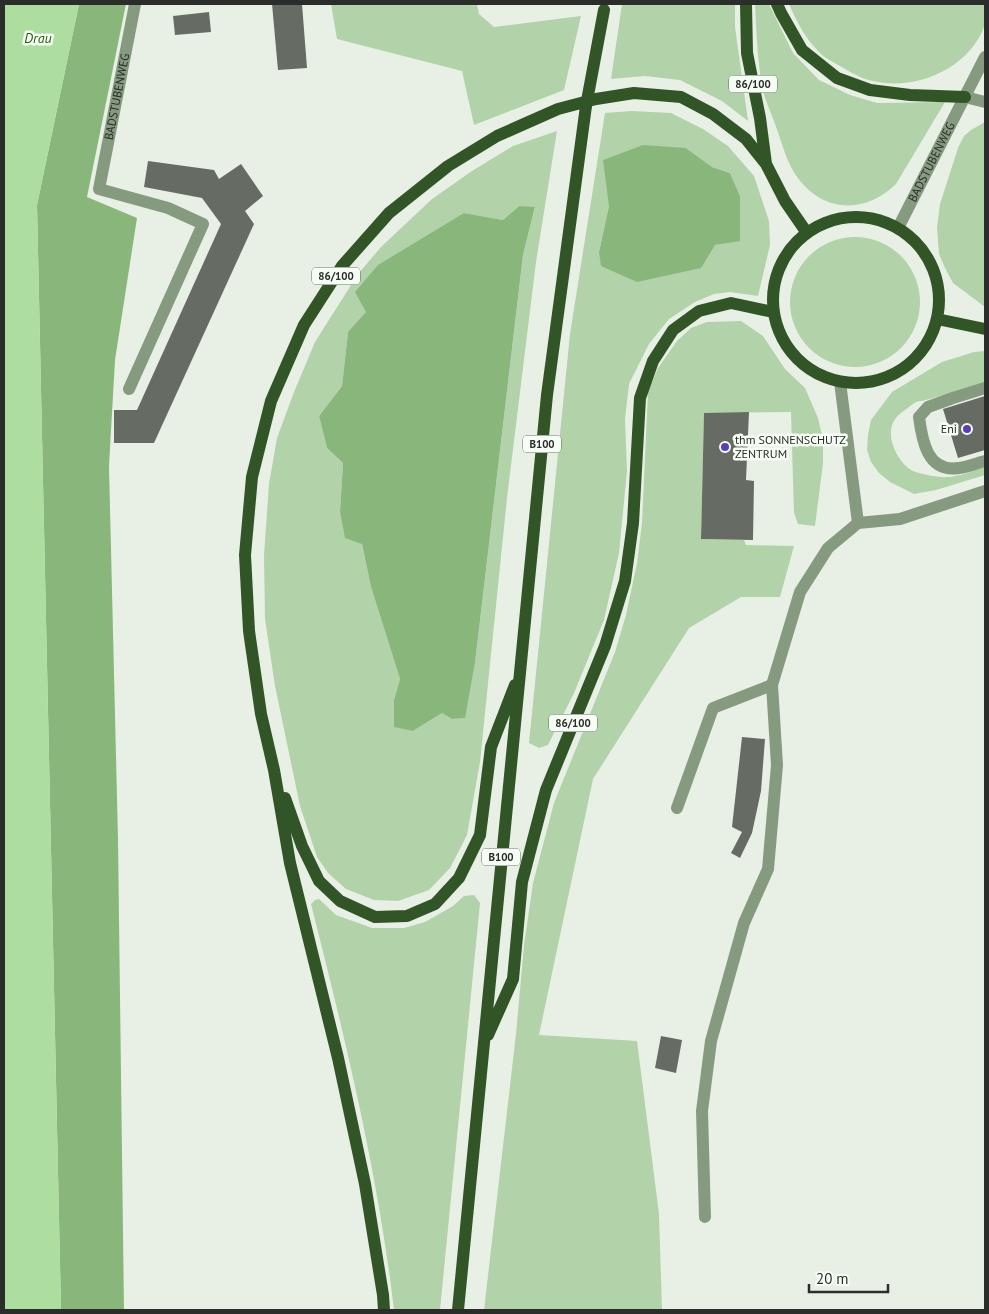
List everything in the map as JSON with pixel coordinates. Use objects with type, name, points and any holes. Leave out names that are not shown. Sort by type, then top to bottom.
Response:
[{"type":"main road","name":"86/100","points":[[746,4],[747,53],[760,118],[766,164]]},
{"type":"main road","points":[[777,4],[802,50],[837,78],[870,90],[910,95],[964,97]]},
{"type":"main road","name":"B100","points":[[458,1310],[547,395],[586,106],[604,7]]},
{"type":"main road","name":"86/100","points":[[384,1310],[365,1184],[338,1058],[290,863],[274,770],[261,714],[249,631],[245,555],[252,477],[271,401],[304,326],[342,266],[389,213],[448,166],[497,136],[558,109],[596,99],[634,93],[681,97],[713,114],[746,139],[766,164],[786,201],[807,233]]},
{"type":"main road","points":[[841,218],[868,218],[898,228],[922,250],[931,265],[937,282],[939,301],[937,319],[927,344],[910,364],[893,375],[874,382],[857,384],[840,382],[821,376],[804,366],[792,354],[780,334],[773,312],[773,291],[784,257],[794,244],[807,233],[823,223],[841,218]]},
{"type":"main road","name":"86/100","points":[[484,1044],[513,979],[522,882],[546,790],[605,646],[625,581],[633,523],[640,398],[653,360],[673,330],[699,311],[731,303],[773,312]]},
{"type":"main road","points":[[937,319],[985,329]]},
{"type":"main road","name":"86/100","points":[[274,770],[302,846],[319,880],[340,901],[375,917],[407,916],[435,904],[459,878],[480,834],[491,747],[521,671]]},
{"type":"street","name":"BADSTUBENWEG","points":[[129,389],[203,224],[168,208],[99,189],[135,4]]},
{"type":"street","name":"BADSTUBENWEG","points":[[898,228],[985,57]]},
{"type":"street","points":[[964,97],[985,102]]},
{"type":"street","points":[[840,382],[858,523]]},
{"type":"street","points":[[985,388],[928,407],[919,417],[921,434],[928,453],[938,465],[946,468],[958,468],[985,461]]},
{"type":"street","points":[[705,1217],[702,1112],[711,1041],[744,923],[768,869],[777,766],[772,685],[800,592],[828,548],[858,523],[900,519],[985,492]]},
{"type":"street","points":[[677,808],[713,708],[772,685]]},
{"type":"shaded area","points":[[79,4],[126,4],[87,197],[137,218],[115,360],[109,466],[118,839],[124,1310],[61,1310],[37,205]]},
{"type":"shaded area","points":[[331,4],[477,4],[479,14],[494,27],[581,16],[564,90],[474,125],[462,71],[337,39]]},
{"type":"shaded area","points":[[622,4],[735,4],[735,27],[748,121],[722,101],[680,80],[645,76],[611,79]]},
{"type":"shaded area","points":[[755,4],[769,4],[793,53],[819,80],[850,95],[877,103],[945,102],[896,184],[884,194],[857,205],[843,205],[817,196],[805,187],[795,174],[786,156],[763,91],[758,56]]},
{"type":"shaded area","points":[[789,4],[985,4],[985,21],[976,42],[966,55],[953,65],[939,74],[923,79],[906,83],[889,83],[860,77],[822,55],[803,31]]},
{"type":"shaded area","points":[[632,111],[671,113],[703,129],[728,146],[754,176],[769,221],[770,245],[758,296],[730,292],[714,294],[695,302],[669,319],[649,344],[629,384],[625,419],[627,471],[619,553],[604,620],[574,693],[548,745],[539,748],[529,743],[570,334],[605,113]],"holes":[[[686,148],[712,167],[730,173],[740,196],[740,240],[715,245],[599,252],[609,206]]]},
{"type":"shaded area","points":[[985,122],[985,307],[953,283],[939,254],[937,227],[940,204],[958,148],[964,136]]},
{"type":"shaded area","points":[[557,131],[536,262],[507,498],[480,762],[467,835],[450,868],[429,890],[398,901],[374,900],[346,889],[328,873],[317,857],[300,806],[275,686],[265,619],[264,555],[269,484],[277,438],[315,342],[358,274],[381,247],[432,199],[472,171],[513,146]],"holes":[[[519,206],[535,208],[523,255],[475,663],[464,718],[452,719],[442,713],[413,731],[394,700],[400,679],[371,587],[362,544],[340,511],[343,463],[327,448],[319,416],[342,386],[348,332],[464,213],[503,220]]]},
{"type":"shaded area","points":[[643,145],[686,148],[712,167],[730,173],[740,196],[740,241],[715,245],[701,268],[637,282],[601,266],[599,252],[609,206],[603,160]]},
{"type":"shaded area","points":[[519,206],[535,207],[523,255],[475,663],[465,718],[452,719],[442,713],[413,731],[394,727],[394,700],[400,679],[371,587],[362,544],[345,538],[340,511],[343,463],[327,448],[319,416],[342,386],[348,332],[366,312],[355,292],[378,265],[464,213],[503,220]]},
{"type":"shaded area","points":[[855,237],[880,242],[901,256],[915,277],[920,302],[915,327],[901,348],[880,362],[855,367],[830,362],[809,348],[795,327],[790,302],[795,277],[809,256],[830,242]]},
{"type":"shaded area","points":[[741,321],[763,336],[785,369],[805,388],[818,418],[823,440],[823,463],[815,526],[798,524],[794,513],[791,412],[704,413],[701,539],[744,540],[746,545],[794,546],[780,597],[741,597],[689,628],[593,779],[539,1035],[637,1041],[659,1214],[662,1310],[484,1310],[516,1034],[524,945],[533,883],[554,803],[615,652],[626,615],[637,563],[642,523],[648,392],[658,368],[677,341],[691,328],[707,322]]},
{"type":"shaded area","points":[[985,351],[985,384],[915,403],[901,413],[892,424],[891,439],[897,455],[913,471],[948,477],[985,467],[985,475],[936,490],[914,494],[890,482],[879,473],[871,462],[867,450],[871,420],[892,392],[942,362],[974,352]]},
{"type":"shaded area","points":[[474,895],[480,903],[440,1310],[394,1310],[370,1157],[348,1055],[311,904],[319,899],[336,915],[372,928],[404,928],[425,922],[453,906],[464,896]]},
{"type":"water","name":"Drau","points":[[4,4],[79,4],[37,205],[61,1310],[4,1310]]},
{"type":"building","points":[[272,4],[302,4],[307,68],[278,70]]},
{"type":"building","points":[[209,12],[211,32],[175,35],[173,16]]},
{"type":"building","points":[[148,161],[214,170],[219,179],[241,164],[263,196],[245,211],[254,224],[154,443],[114,443],[114,410],[137,410],[221,224],[202,198],[144,187]]},
{"type":"building","name":"Eni","points":[[985,396],[985,450],[958,458],[943,409]]},
{"type":"building","name":"thm SONNENSCHUTZ ZENTRUM","points":[[749,412],[746,480],[754,481],[753,540],[701,539],[704,413]]},
{"type":"building","points":[[742,737],[765,739],[761,791],[752,833],[740,858],[731,853],[742,832],[732,827]]},
{"type":"building","points":[[661,1036],[682,1040],[676,1073],[655,1068]]},
{"type":"place","name":"Eni","points":[[967,429]]},
{"type":"place","name":"thm SONNENSCHUTZ ZENTRUM","points":[[725,447]]}]
